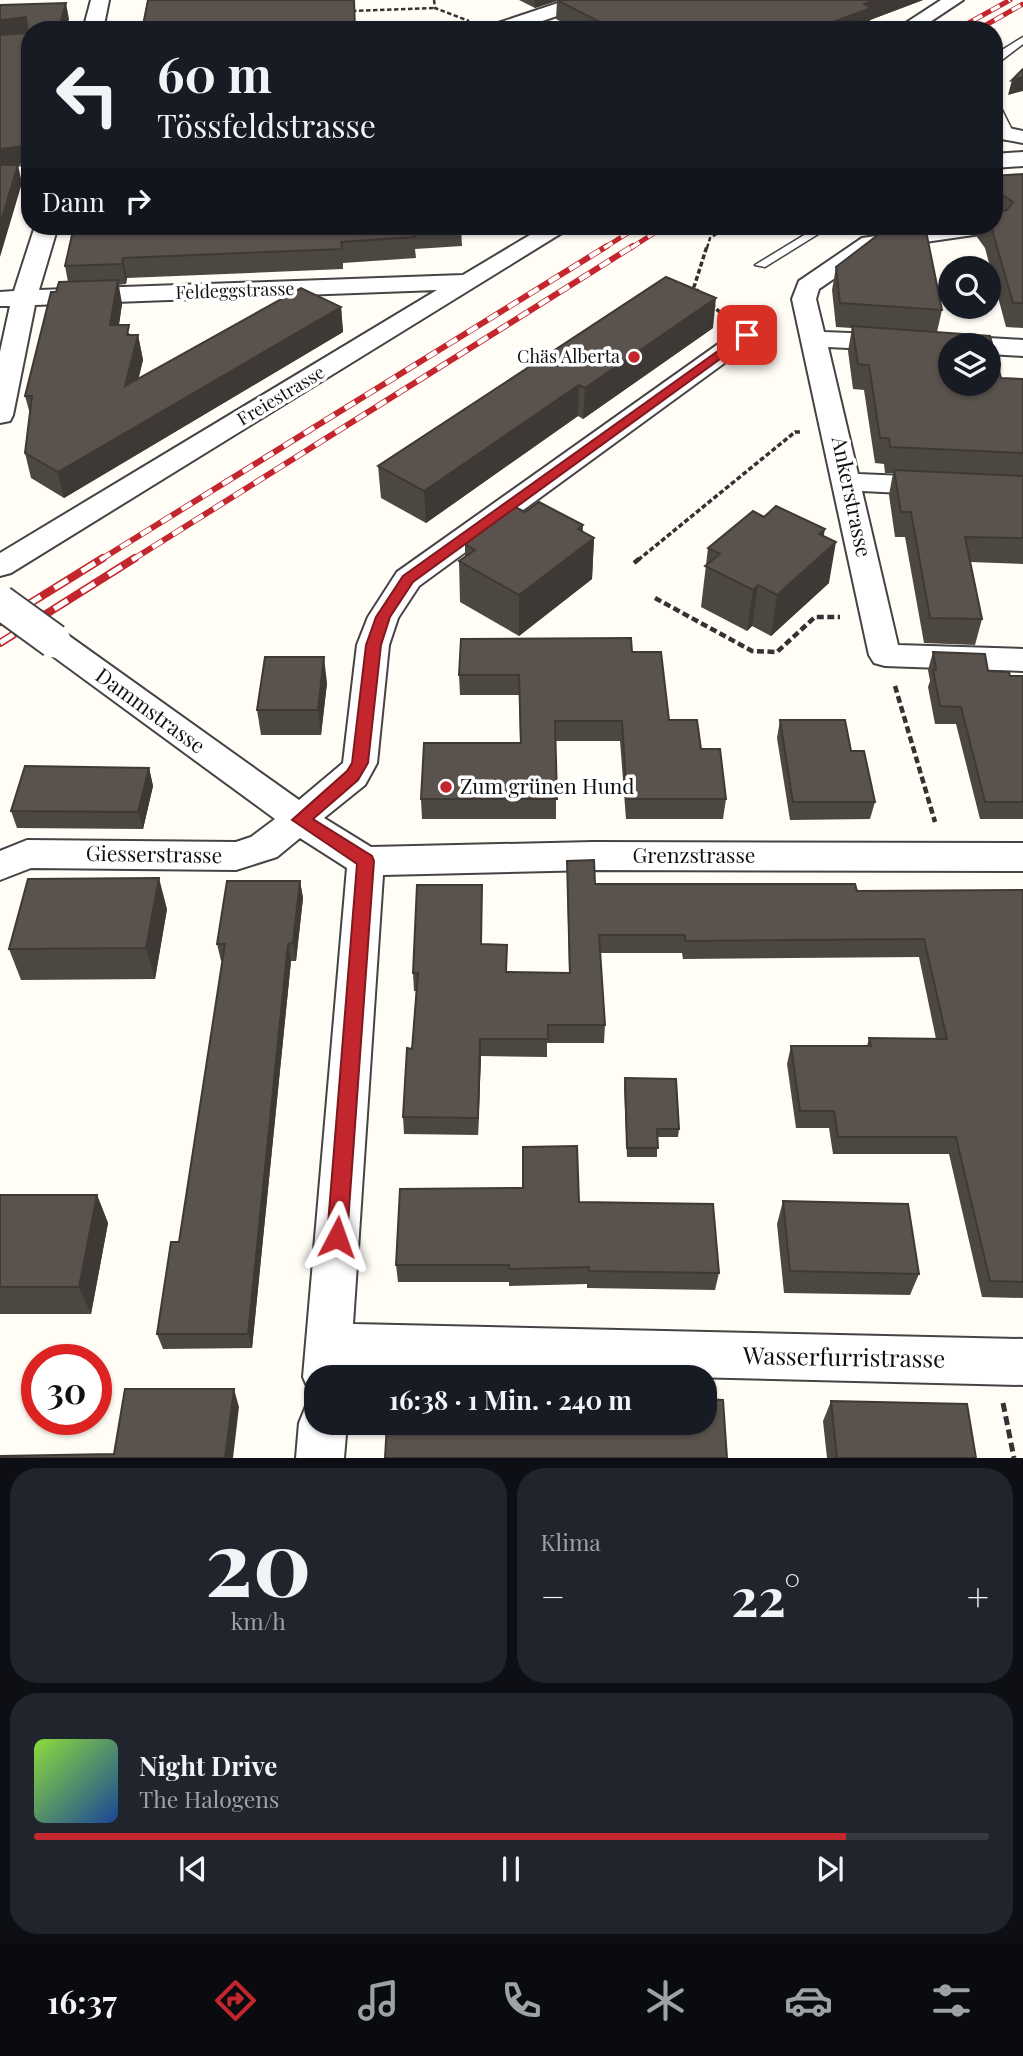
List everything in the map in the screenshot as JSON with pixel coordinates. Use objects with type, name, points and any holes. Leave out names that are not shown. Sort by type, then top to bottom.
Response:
[{"type":"street","points":[[95,21],[100,0]]},
{"type":"street","points":[[523,21],[585,0]]},
{"type":"street","points":[[919,21],[954,0]]},
{"type":"street","points":[[492,8],[494,21]]},
{"type":"street","points":[[1003,160],[1023,159]]},
{"type":"street","points":[[0,174],[21,173]]},
{"type":"street","points":[[0,415],[12,298],[42,235]]},
{"type":"street","name":"Freiestrasse","points":[[0,566],[469,282],[526,235]]},
{"type":"street","name":"Ankerstrasse","points":[[885,656],[837,433],[805,311],[805,292],[815,281],[860,249],[883,239],[916,235]]},
{"type":"street","name":"Feldeggstrasse","points":[[12,298],[469,282]]},
{"type":"street","name":"Giesserstrasse","points":[[0,866],[27,854],[236,856],[264,847],[353,776],[360,763],[373,645],[383,617],[408,579],[747,335]]},
{"type":"street","points":[[814,339],[938,344]]},
{"type":"street","points":[[1001,347],[1023,348]]},
{"type":"street","points":[[848,482],[1023,490]]},
{"type":"street","name":"Dammstrasse","points":[[0,602],[301,820],[366,861]]},
{"type":"street","points":[[885,656],[1023,660]]},
{"type":"street","name":"Grenzstrasse","points":[[366,861],[593,856],[1023,857]]},
{"type":"street","points":[[327,1361],[366,861]]},
{"type":"street","name":"Wasserfurristrasse","points":[[327,1361],[1009,1362]]},
{"type":"street","points":[[320,1458],[322,1435]]},
{"type":"lane","points":[[1003,53],[1023,40]]},
{"type":"lane","points":[[761,265],[812,235]]},
{"type":"path","points":[[433,0],[435,8]]},
{"type":"path","points":[[342,11],[435,8],[470,21]]},
{"type":"path","points":[[707,300],[694,287],[710,238],[715,235]]},
{"type":"path","points":[[634,563],[795,432],[837,433]]},
{"type":"path","points":[[655,598],[752,651],[777,652],[815,617],[877,618]]},
{"type":"path","points":[[885,656],[946,857]]},
{"type":"path","points":[[1009,1362],[1014,1458]]},
{"type":"building","points":[[148,0],[354,0],[355,21],[144,21]]},
{"type":"building","points":[[557,0],[875,0],[864,4],[871,8],[835,21],[598,21]]},
{"type":"building","points":[[66,3],[61,21],[26,21],[26,17],[0,20],[0,5]]},
{"type":"building","points":[[21,34],[21,146],[0,149],[0,35]]},
{"type":"building","points":[[1023,69],[1023,77],[1012,80]]},
{"type":"building","points":[[0,165],[18,165],[0,224]]},
{"type":"building","points":[[1023,174],[1023,303],[1013,303],[994,235],[1003,235],[1003,211],[1007,210],[1013,202],[1003,196],[1003,175]]},
{"type":"building","points":[[72,235],[415,237],[341,242],[342,249],[123,258],[122,264],[65,266]]},
{"type":"building","points":[[878,235],[927,235],[938,290],[938,310],[840,303],[836,267]]},
{"type":"building","points":[[666,277],[716,298],[585,388],[579,385],[424,491],[378,466]]},
{"type":"building","points":[[118,280],[110,325],[129,325],[127,335],[138,335],[125,386],[301,288],[341,307],[58,472],[25,453],[32,396],[25,396],[51,292],[56,292],[59,282]]},
{"type":"building","points":[[852,326],[949,333],[938,333],[938,396],[1001,396],[1001,378],[1023,379],[1023,453],[890,447],[889,438],[880,438],[869,365],[858,364]]},
{"type":"building","points":[[894,470],[1023,476],[1023,538],[965,537],[982,619],[930,618],[911,512],[901,512]]},
{"type":"building","points":[[539,502],[583,525],[578,529],[594,538],[519,595],[459,561],[475,550],[465,544],[515,507],[525,512]]},
{"type":"building","points":[[776,506],[825,529],[819,534],[836,542],[777,595],[758,585],[753,590],[705,566],[720,554],[708,548],[753,511],[764,517]]},
{"type":"building","points":[[631,638],[632,652],[661,652],[669,720],[697,720],[701,749],[720,749],[726,799],[627,799],[622,721],[555,721],[557,799],[421,799],[424,743],[521,743],[519,675],[459,675],[461,639]]},
{"type":"building","points":[[933,652],[985,654],[988,671],[1023,676],[1023,802],[985,802],[961,707],[940,706],[933,670],[936,670]]},
{"type":"building","points":[[265,657],[324,657],[318,710],[257,710]]},
{"type":"building","points":[[780,720],[845,720],[851,751],[864,751],[875,802],[793,802]]},
{"type":"building","points":[[25,766],[149,768],[138,812],[11,811]]},
{"type":"building","points":[[594,860],[595,884],[855,884],[857,891],[1023,890],[1023,1282],[990,1281],[956,1137],[838,1137],[834,1111],[800,1111],[791,1046],[871,1046],[869,1038],[947,1039],[924,939],[685,941],[685,935],[599,935],[605,1025],[548,1025],[548,1039],[480,1039],[478,1118],[403,1117],[407,1048],[412,1049],[418,973],[413,973],[417,885],[482,885],[481,944],[507,945],[506,972],[570,973],[567,861]]},
{"type":"building","points":[[159,878],[146,948],[9,949],[28,879]]},
{"type":"building","points":[[227,881],[300,881],[293,943],[288,944],[248,1334],[157,1334],[171,1242],[179,1242],[225,944],[217,944]]},
{"type":"building","points":[[625,1078],[676,1079],[679,1129],[657,1129],[658,1148],[627,1148]]},
{"type":"building","points":[[577,1146],[579,1202],[713,1204],[719,1273],[589,1271],[589,1267],[509,1269],[509,1265],[396,1265],[400,1189],[523,1188],[523,1147]]},
{"type":"building","points":[[0,1195],[97,1195],[79,1287],[0,1287]]},
{"type":"building","points":[[783,1201],[908,1204],[919,1274],[790,1271]]},
{"type":"building","points":[[125,1389],[234,1389],[225,1458],[0,1458],[114,1454]]},
{"type":"building","points":[[717,1400],[723,1400],[727,1458],[385,1458],[386,1435],[717,1435]]},
{"type":"building","points":[[831,1401],[967,1404],[976,1458],[837,1458]]},
{"type":"railway","points":[[972,21],[1010,0]]},
{"type":"railway","points":[[993,21],[1023,4]]},
{"type":"railway","points":[[604,248],[625,235]]},
{"type":"railway","points":[[631,248],[651,235]]},
{"type":"railway","points":[[100,560],[607,246]]},
{"type":"railway","points":[[132,560],[633,246]]},
{"type":"railway","points":[[0,622],[103,558]]},
{"type":"railway","points":[[0,643],[135,558]]},
{"type":"place","name":"Chäs Alberta","points":[[634,357]]},
{"type":"place","name":"Zum grünen Hund","points":[[446,787]]},
{"type":"route","points":[[337,1237],[366,861],[301,820],[353,776],[360,763],[373,645],[383,617],[408,579],[747,335]]}]
